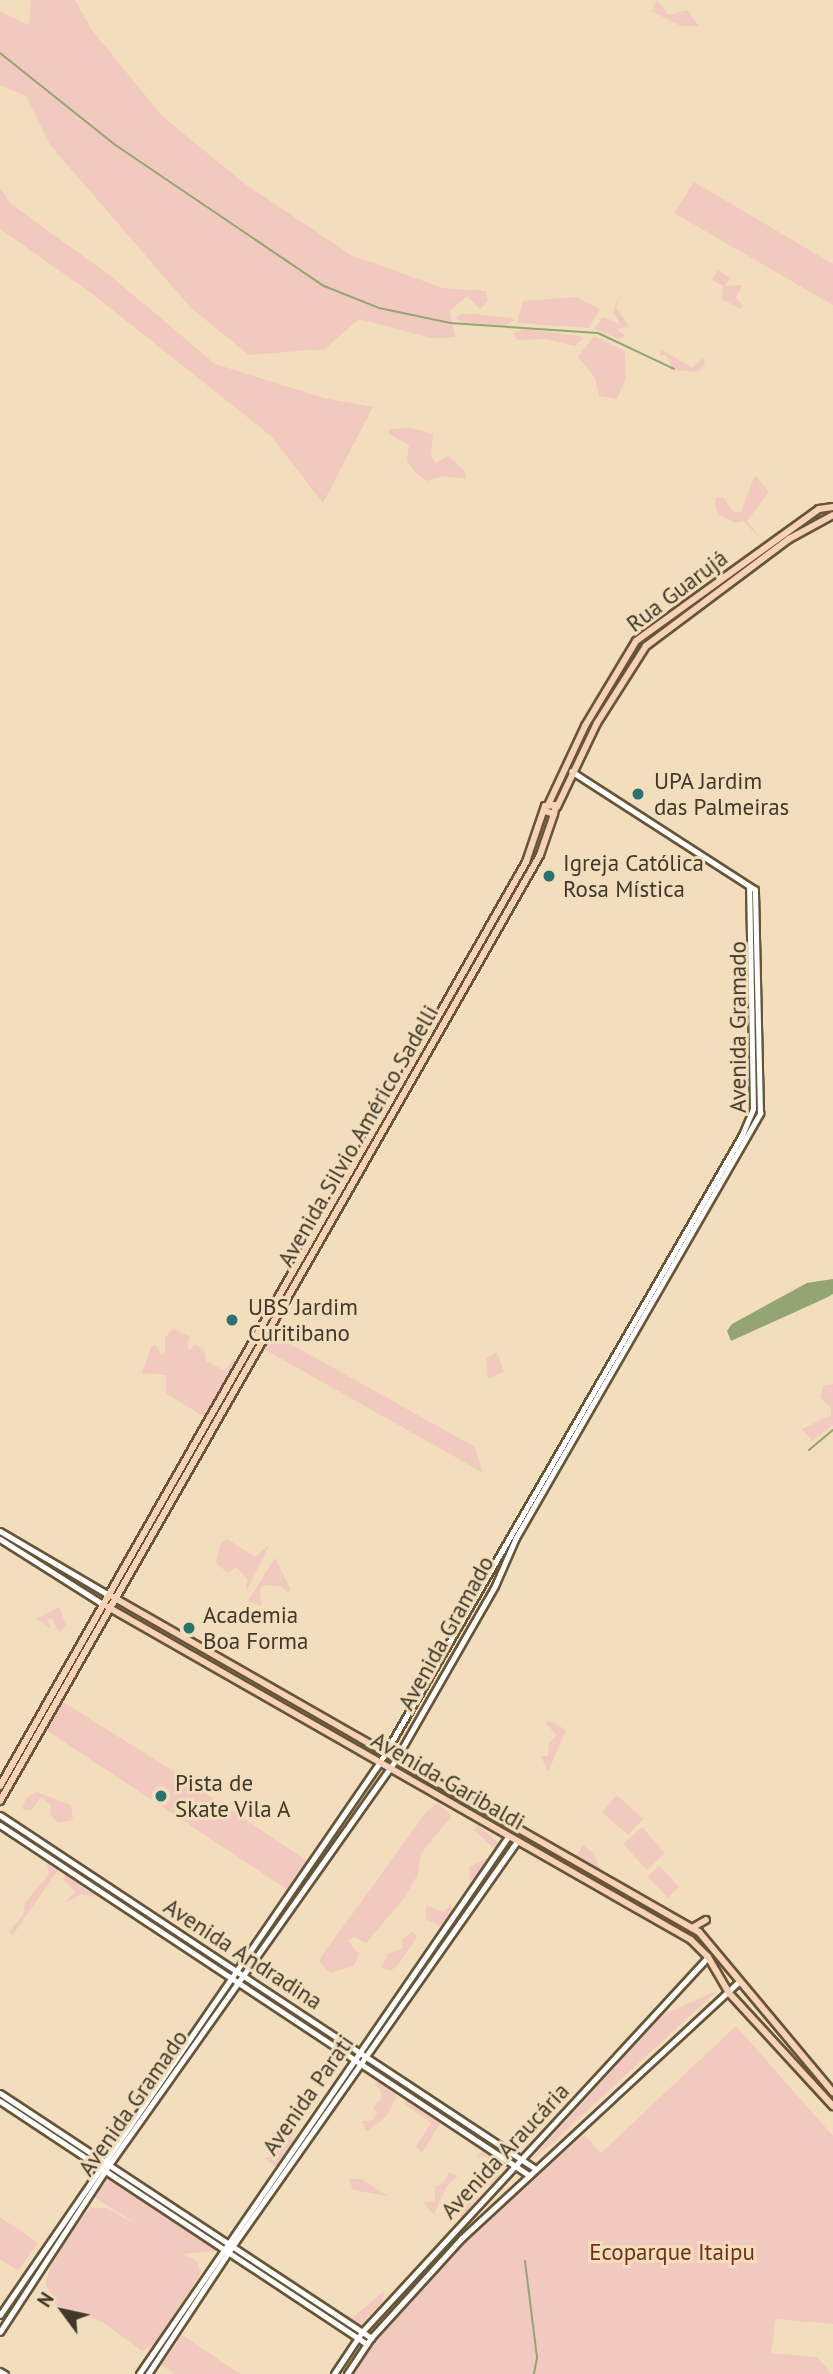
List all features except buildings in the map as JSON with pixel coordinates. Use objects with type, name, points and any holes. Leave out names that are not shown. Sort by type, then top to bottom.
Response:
[{"type":"main road","points":[[821,513],[833,507]]},
{"type":"main road","points":[[821,513],[833,515]]},
{"type":"main road","name":"Rua Guarujá","points":[[555,811],[616,688],[646,646],[821,513]]},
{"type":"main road","name":"Rua Guarujá","points":[[545,811],[585,726],[636,641],[821,513]]},
{"type":"main road","points":[[549,803],[555,811]]},
{"type":"main road","points":[[545,811],[555,811]]},
{"type":"main road","name":"Avenida Silvio Américo Sadelli","points":[[0,1801],[526,862],[545,811]]},
{"type":"main road","name":"Avenida Silvio Américo Sadelli","points":[[280,1300],[540,855],[555,811]]},
{"type":"main road","name":"Avenida Garibaldi","points":[[112,1597],[692,1928],[720,1954],[739,1982],[833,2092]]},
{"type":"main road","name":"Avenida Silvio Américo Sadelli","points":[[0,1786],[107,1606]]},
{"type":"main road","name":"Avenida Garibaldi","points":[[107,1606],[691,1940],[708,1957],[729,1993],[833,2106]]},
{"type":"main road","points":[[692,1928],[706,1920]]},
{"type":"main road","points":[[708,1957],[720,1954]]},
{"type":"street","points":[[572,772],[752,888]]},
{"type":"street","name":"Avenida Gramado","points":[[0,2315],[99,2166],[380,1762],[462,1625],[749,1121],[753,1109],[752,888]]},
{"type":"street","name":"Avenida Gramado","points":[[0,2332],[109,2165],[390,1769],[470,1629],[516,1538],[756,1123],[760,1113],[752,888]]},
{"type":"street","name":"Avenida Garibaldi","points":[[0,1531],[112,1597]]},
{"type":"street","points":[[7,1544],[10,1537]]},
{"type":"street","name":"Avenida Garibaldi","points":[[0,1539],[107,1606]]},
{"type":"street","points":[[17,1550],[20,1544]]},
{"type":"street","points":[[462,1625],[470,1629]]},
{"type":"street","points":[[429,1680],[438,1684]]},
{"type":"street","name":"Avenida Andradina","points":[[0,1815],[536,2169]]},
{"type":"street","name":"Avenida Andradina","points":[[0,1825],[356,2057],[529,2175]]},
{"type":"street","name":"Avenida Parati","points":[[139,2374],[225,2242],[508,1837]]},
{"type":"street","name":"Avenida Parati","points":[[148,2374],[232,2247],[517,1842]]},
{"type":"street","name":"Avenida Araucária","points":[[334,2374],[362,2332],[708,1957]]},
{"type":"street","name":"Avenida Araucária","points":[[347,2374],[371,2338],[461,2239],[739,1982]]},
{"type":"street","points":[[0,2093],[371,2338]]},
{"type":"street","points":[[0,2101],[367,2344]]},
{"type":"street","points":[[0,2371],[5,2374]]},
{"type":"green space","points":[[31,0],[75,0],[92,30],[162,116],[245,184],[351,255],[443,288],[486,291],[488,301],[480,309],[467,296],[450,311],[455,337],[431,338],[359,319],[325,349],[249,355],[191,308],[50,145],[26,96],[0,85],[0,11],[29,25]]},
{"type":"green space","points":[[657,0],[669,15],[687,10],[699,26],[681,26],[651,11]]},
{"type":"green space","points":[[694,182],[833,264],[833,305],[674,213]]},
{"type":"green space","points":[[0,188],[11,204],[112,277],[215,364],[324,398],[373,407],[323,503],[271,436],[90,292],[0,229]]},
{"type":"green space","points":[[718,270],[730,278],[725,286],[742,285],[736,297],[743,306],[740,309],[722,299],[723,286],[712,280]]},
{"type":"green space","points":[[620,295],[616,308],[630,327],[617,329],[625,336],[619,339],[594,329],[603,317],[620,324],[613,311]]},
{"type":"green space","points":[[576,297],[600,309],[588,328],[517,323],[523,301]]},
{"type":"green space","points":[[462,313],[515,320],[505,325],[462,322],[456,318]]},
{"type":"green space","points":[[524,329],[583,338],[575,346],[546,339],[517,340],[513,333]]},
{"type":"green space","points":[[594,336],[625,351],[626,379],[617,399],[599,396],[595,378],[578,357]]},
{"type":"green space","points":[[662,350],[692,368],[703,358],[705,363],[698,372],[674,370],[666,355],[659,356]]},
{"type":"green space","points":[[411,428],[433,434],[431,457],[436,463],[448,456],[465,471],[466,479],[443,476],[427,481],[415,473],[407,460],[409,445],[389,434],[389,429]]},
{"type":"green space","points":[[755,475],[769,492],[747,521],[764,542],[743,521],[736,523],[719,515],[715,505],[716,498],[723,497],[734,512],[741,512]]},
{"type":"green space","points":[[173,1328],[190,1337],[187,1347],[191,1350],[194,1344],[204,1349],[206,1361],[225,1371],[233,1359],[239,1361],[206,1418],[166,1393],[166,1375],[142,1373],[151,1347],[155,1345],[162,1355],[165,1352],[165,1338]]},
{"type":"green space","points":[[271,1333],[475,1447],[482,1472],[262,1348]]},
{"type":"green space","points":[[497,1352],[504,1372],[488,1379],[486,1359]]},
{"type":"green space","points":[[833,1384],[833,1425],[812,1441],[802,1429],[831,1415],[831,1407],[820,1398],[824,1385]]},
{"type":"green space","points":[[227,1539],[255,1557],[269,1545],[246,1592],[247,1579],[236,1567],[228,1573],[216,1563],[220,1544]]},
{"type":"green space","points":[[275,1558],[291,1590],[288,1593],[281,1586],[264,1585],[260,1589],[261,1606],[248,1601]]},
{"type":"green space","points":[[59,1607],[66,1625],[59,1633],[52,1618],[48,1620],[51,1629],[36,1619]]},
{"type":"green space","points":[[63,1702],[184,1778],[180,1785],[189,1782],[307,1861],[288,1890],[46,1730]]},
{"type":"green space","points":[[548,1720],[566,1730],[548,1772],[541,1756],[548,1756],[549,1743],[557,1735],[546,1724]]},
{"type":"green space","points":[[37,1792],[71,1805],[73,1820],[58,1823],[50,1814],[51,1805],[41,1797],[31,1810],[22,1809],[26,1798]]},
{"type":"green space","points":[[617,1795],[643,1819],[628,1835],[602,1812]]},
{"type":"green space","points":[[438,1803],[452,1816],[421,1853],[418,1874],[405,1897],[366,1943],[354,1937],[348,1941],[359,1954],[354,1966],[330,1973],[320,1962],[321,1957],[427,1811]]},
{"type":"green space","points":[[478,1825],[502,1846],[470,1885],[469,1867],[490,1857],[495,1849],[474,1830]]},
{"type":"green space","points":[[642,1827],[665,1853],[647,1870],[623,1844]]},
{"type":"green space","points":[[583,1845],[593,1853],[601,1870],[575,1859]]},
{"type":"green space","points":[[46,1859],[58,1870],[12,1936],[9,1932],[23,1915],[25,1903],[49,1874]]},
{"type":"green space","points":[[659,1866],[679,1887],[668,1898],[648,1877]]},
{"type":"green space","points":[[66,1873],[87,1891],[95,1891],[95,1897],[82,1894],[65,1903],[75,1892],[63,1879]]},
{"type":"green space","points":[[426,1905],[444,1912],[450,1905],[456,1913],[443,1928],[426,1919]]},
{"type":"green space","points":[[413,1931],[417,1938],[396,1967],[390,1971],[381,1968],[388,1954],[403,1948],[402,1939]]},
{"type":"green space","points":[[717,1991],[553,2142],[529,2162],[662,2015]]},
{"type":"green space","name":"Ecoparque Itaipu","points":[[736,2026],[833,2136],[833,2324],[776,2319],[771,2353],[817,2357],[832,2374],[352,2374],[369,2347],[476,2228],[584,2135],[601,2153]]},
{"type":"green space","points":[[380,2078],[395,2088],[396,2098],[387,2116],[366,2132],[362,2121],[373,2120],[377,2112],[373,2108],[381,2099],[381,2090],[375,2085]]},
{"type":"green space","points":[[408,2094],[413,2105],[423,2106],[442,2120],[422,2153],[416,2147],[431,2123],[405,2104]]},
{"type":"green space","points":[[273,2133],[291,2136],[294,2141],[276,2167],[264,2158],[273,2156],[268,2145]]},
{"type":"green space","points":[[484,2149],[500,2160],[499,2175],[491,2185],[484,2180],[494,2164],[484,2156],[476,2157]]},
{"type":"green space","points":[[449,2172],[458,2176],[446,2187],[434,2215],[424,2203],[435,2201],[435,2187],[444,2182]]},
{"type":"green space","points":[[105,2177],[217,2251],[182,2254],[196,2260],[201,2272],[155,2345],[142,2351],[103,2322],[56,2305],[45,2283],[58,2247],[90,2208],[106,2208],[138,2225],[93,2196]]},
{"type":"green space","points":[[349,2179],[362,2179],[388,2196],[353,2190]]},
{"type":"green space","points":[[476,2185],[481,2189],[479,2196],[463,2217],[457,2215],[447,2224]]},
{"type":"green space","points":[[0,2217],[38,2243],[18,2271],[0,2259]]},
{"type":"green space","points":[[384,2291],[383,2301],[361,2325],[335,2311],[353,2317]]},
{"type":"green space","points":[[182,2335],[240,2374],[175,2374],[161,2365]]},
{"type":"shaded area","points":[[833,1279],[833,1294],[731,1341],[727,1331],[732,1324],[807,1283]]},
{"type":"waterway","points":[[0,53],[114,144],[324,286],[379,308],[450,323],[598,333],[674,369]]},
{"type":"waterway","points":[[809,1450],[833,1430]]},
{"type":"waterway","points":[[525,2261],[537,2358],[534,2374]]},
{"type":"place","name":"UPA Jardim das Palmeiras","points":[[638,794]]},
{"type":"place","name":"Igreja Católica Rosa Mística","points":[[549,876]]},
{"type":"place","name":"UBS Jardim Curitibano","points":[[232,1320]]},
{"type":"place","name":"Academia Boa Forma","points":[[189,1628]]},
{"type":"place","name":"Pista de Skate Vila A","points":[[161,1796]]}]
